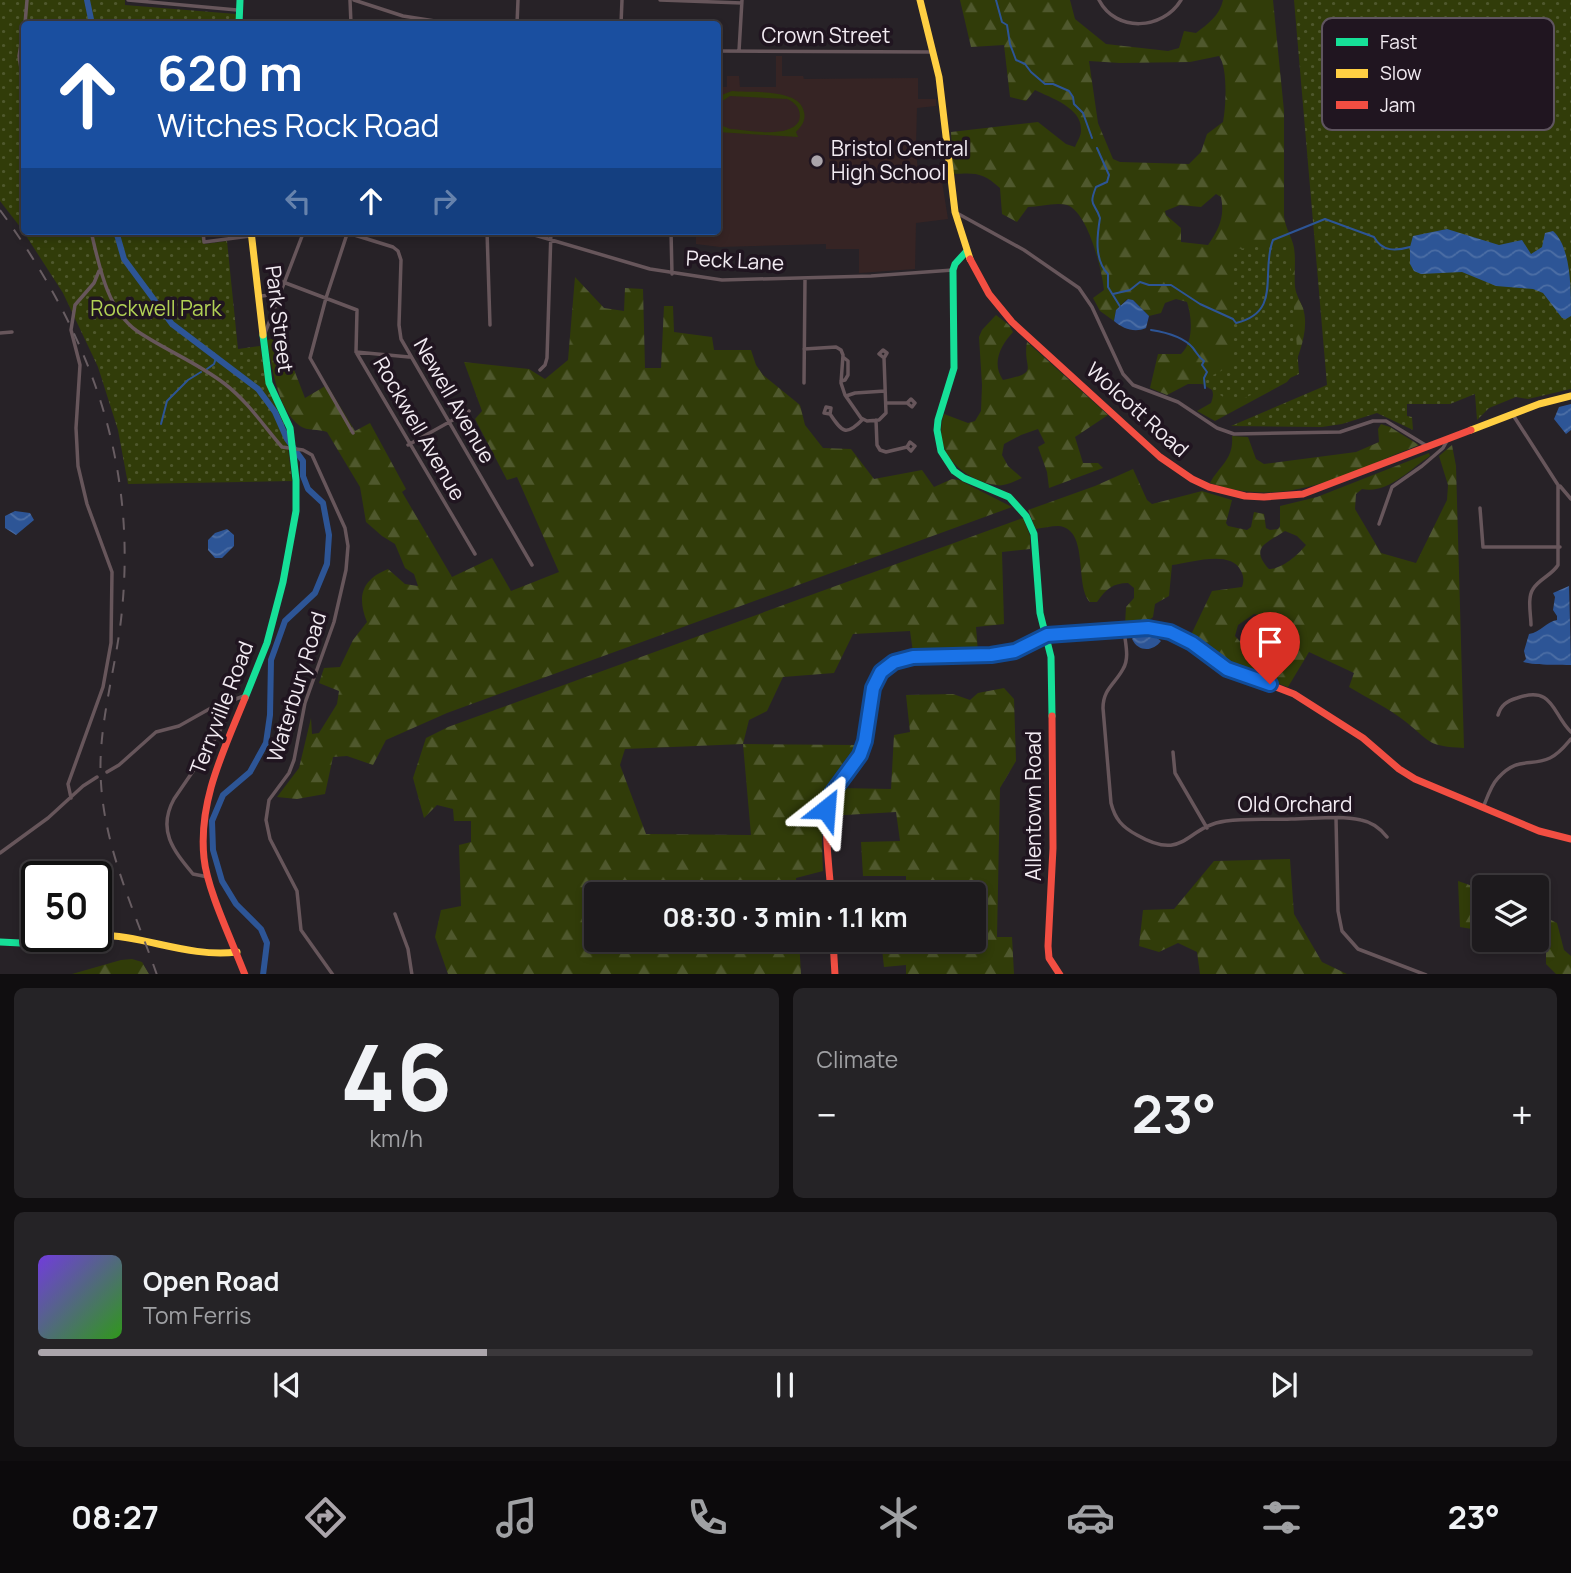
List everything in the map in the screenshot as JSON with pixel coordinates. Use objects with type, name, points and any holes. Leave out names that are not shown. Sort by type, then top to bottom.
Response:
[{"type":"main road","points":[[239,21],[240,0]]},
{"type":"main road","name":"Wolcott Road","points":[[920,0],[941,86],[953,211],[965,254],[984,288],[1012,322],[1172,467],[1213,490],[1252,498],[1288,497],[1310,492],[1550,401],[1571,396]]},
{"type":"main road","name":"Park Street","points":[[251,235],[269,383],[290,428],[294,450]]},
{"type":"main road","points":[[953,270],[965,254]]},
{"type":"main road","name":"Allentown Road","points":[[953,270],[954,368],[938,420],[938,440],[946,461],[954,471],[1009,497],[1026,516],[1034,534],[1040,613],[1051,657],[1052,881],[1048,946],[1049,958],[1059,974]]},
{"type":"main road","name":"Terryville Road","points":[[245,974],[208,877],[202,838],[205,807],[213,778],[267,643],[283,582],[296,510],[294,450]]},
{"type":"main road","points":[[830,882],[826,809],[830,796],[860,755],[865,741],[873,688],[881,672],[894,662],[913,657],[991,655],[1015,651],[1047,635],[1148,628],[1170,632],[1192,643],[1227,669],[1274,685],[1314,706],[1363,738],[1415,779],[1539,831],[1571,839]]},
{"type":"main road","points":[[112,936],[126,936],[211,954],[236,952]]},
{"type":"main road","points":[[0,942],[21,943]]},
{"type":"main road","points":[[834,952],[835,974]]},
{"type":"street","points":[[25,21],[27,0]]},
{"type":"street","points":[[351,21],[352,0],[421,21]]},
{"type":"street","points":[[517,21],[518,0]]},
{"type":"street","points":[[621,21],[622,0]]},
{"type":"street","points":[[660,0],[742,2],[739,51]]},
{"type":"street","points":[[1099,0],[1109,14],[1123,22],[1140,24],[1158,21],[1171,13],[1181,0]]},
{"type":"street","points":[[128,1],[183,3],[239,10]]},
{"type":"street","points":[[21,46],[21,68]]},
{"type":"street","name":"Crown Street","points":[[721,51],[934,52]]},
{"type":"street","points":[[953,211],[1024,250],[1079,288],[1092,307],[1123,373],[1133,385],[1178,402],[1217,428],[1234,434],[1340,432],[1373,421],[1386,421],[1429,447]]},
{"type":"street","name":"Waterbury Road","points":[[93,235],[100,270],[122,315],[135,330],[223,382],[258,415],[282,447],[312,455],[345,528],[348,546],[346,570],[334,622],[305,703],[294,760],[289,773],[269,800],[266,820],[270,839],[297,891],[301,930],[332,974]]},
{"type":"street","points":[[203,235],[204,242],[245,235]]},
{"type":"street","points":[[263,336],[268,329],[302,235]]},
{"type":"street","points":[[347,235],[326,298],[310,354],[310,363],[353,433]]},
{"type":"street","name":"Newell Avenue","points":[[357,235],[398,251],[401,260],[401,339],[532,565]]},
{"type":"street","points":[[487,235],[490,325]]},
{"type":"street","name":"Peck Lane","points":[[534,235],[672,274],[722,280],[805,279],[953,270]]},
{"type":"street","points":[[540,370],[547,358],[551,235]]},
{"type":"street","points":[[671,235],[672,274]]},
{"type":"street","points":[[71,797],[68,784],[103,687],[111,643],[112,572],[87,503],[78,466],[76,428],[80,365],[71,330],[76,303],[94,283],[100,270]]},
{"type":"street","points":[[804,383],[805,279]]},
{"type":"street","name":"Rockwell Avenue","points":[[283,282],[357,310],[356,352],[474,554]]},
{"type":"street","points":[[258,296],[280,294]]},
{"type":"street","points":[[0,333],[12,332]]},
{"type":"street","points":[[804,349],[838,348],[842,351],[841,381],[846,397],[863,419]]},
{"type":"street","points":[[356,352],[410,357]]},
{"type":"street","points":[[841,381],[848,375],[848,361],[843,357]]},
{"type":"street","points":[[830,414],[844,431],[863,419],[876,421],[884,416],[884,359]]},
{"type":"street","points":[[846,397],[855,393],[885,391]]},
{"type":"street","points":[[886,403],[907,403]]},
{"type":"street","points":[[408,444],[469,411]]},
{"type":"street","points":[[1513,415],[1558,485],[1571,499]]},
{"type":"street","points":[[876,421],[877,444],[880,450],[884,452],[907,447]]},
{"type":"street","points":[[1379,524],[1392,487],[1422,466],[1443,448],[1448,440]]},
{"type":"street","points":[[1531,625],[1534,588],[1555,571],[1558,565],[1558,485]]},
{"type":"street","points":[[1480,508],[1483,547],[1560,547]]},
{"type":"street","name":"Old Orchard","points":[[1124,630],[1126,662],[1123,670],[1108,687],[1103,700],[1108,777],[1114,816],[1127,830],[1159,846],[1179,844],[1225,821],[1336,818],[1370,822],[1387,837]]},
{"type":"street","points":[[107,772],[119,765],[153,734],[179,726],[211,708],[246,695]]},
{"type":"street","points":[[1497,715],[1501,707],[1509,701],[1533,695],[1545,697],[1553,704],[1571,732]]},
{"type":"street","points":[[208,877],[193,874],[170,841],[166,826],[167,812],[226,719],[229,701]]},
{"type":"street","points":[[1483,808],[1497,779],[1511,767],[1521,762],[1549,759],[1571,738]]},
{"type":"street","points":[[1173,752],[1175,773],[1207,828]]},
{"type":"street","points":[[0,853],[97,777]]},
{"type":"street","points":[[1336,818],[1338,911],[1342,932],[1358,949],[1423,974]]},
{"type":"street","points":[[395,914],[408,949],[412,974]]},
{"type":"shaded area","name":"Bristol Central High School","points":[[776,56],[782,56],[782,76],[803,76],[804,79],[918,78],[918,99],[936,99],[936,106],[917,108],[918,176],[941,175],[948,219],[916,223],[915,269],[859,273],[859,249],[826,249],[826,244],[720,247],[696,244],[696,235],[721,235],[721,87],[727,87],[727,76],[739,76],[740,87],[776,87]]},
{"type":"green space","name":"Rockwell Park","points":[[0,0],[125,0],[125,5],[236,14],[236,21],[21,21],[21,228],[0,201]]},
{"type":"green space","points":[[960,0],[1070,0],[1075,19],[1106,44],[1168,51],[1179,48],[1184,31],[1196,33],[1209,23],[1223,0],[1273,0],[1284,111],[1284,217],[1294,248],[1296,290],[1305,317],[1302,343],[1287,382],[1215,421],[1197,411],[1211,403],[1213,393],[1208,384],[1188,384],[1167,395],[1150,388],[1158,354],[1181,354],[1188,343],[1191,322],[1187,302],[1176,299],[1165,303],[1161,313],[1149,316],[1133,300],[1127,299],[1116,310],[1114,321],[1100,311],[1093,298],[1104,290],[1100,269],[1093,243],[1075,210],[1062,204],[1028,207],[1017,222],[1002,214],[1000,188],[994,183],[978,175],[953,174],[951,132],[1038,122],[1066,144],[1075,147],[1081,133],[1077,116],[1057,100],[1035,90],[1026,101],[1010,97],[1004,45],[971,47]],"holes":[[[1219,56],[1225,78],[1223,122],[1207,134],[1201,152],[1189,164],[1120,162],[1113,159],[1098,123],[1089,61],[1190,62]],[[1216,194],[1221,197],[1222,217],[1208,245],[1181,242],[1181,228],[1165,211],[1180,205],[1201,207]]]},
{"type":"green space","points":[[1294,0],[1571,0],[1571,389],[1528,399],[1516,397],[1489,408],[1477,420],[1475,394],[1450,404],[1407,404],[1407,416],[1412,417],[1413,430],[1377,413],[1322,427],[1231,426],[1327,385]]},
{"type":"green space","points":[[732,91],[774,93],[794,99],[801,104],[804,112],[803,123],[796,132],[798,137],[721,132],[721,124],[730,129],[768,132],[787,130],[799,121],[800,114],[794,103],[787,99],[730,96],[721,102],[721,95]]},
{"type":"green space","name":"Rockwell Park","points":[[26,235],[204,235],[205,244],[227,241],[238,349],[260,346],[267,386],[283,420],[292,481],[128,484],[118,430],[98,367],[63,293]]},
{"type":"green space","points":[[1289,243],[1299,374],[1233,403],[1199,382],[1233,365],[1234,258],[1230,250]]},
{"type":"green space","points":[[575,277],[604,308],[624,311],[625,288],[643,289],[645,368],[661,368],[664,306],[673,306],[674,332],[712,337],[714,350],[751,350],[763,375],[800,405],[805,425],[823,448],[851,449],[874,479],[922,470],[934,487],[952,479],[959,480],[1012,507],[447,713],[386,740],[373,765],[347,756],[333,757],[325,794],[297,799],[277,797],[299,768],[311,718],[312,734],[319,733],[337,704],[339,691],[319,683],[324,668],[340,667],[353,640],[367,622],[362,597],[367,584],[388,569],[405,584],[418,586],[414,574],[405,568],[395,544],[366,522],[360,487],[327,432],[300,426],[286,409],[277,386],[267,340],[278,337],[288,340],[286,349],[305,398],[327,385],[355,431],[370,423],[406,489],[402,492],[452,577],[492,558],[511,591],[559,572],[517,477],[507,480],[475,419],[482,411],[464,362],[529,369],[545,379],[568,360]]},
{"type":"green space","points":[[996,315],[1009,325],[1013,332],[999,354],[999,374],[1003,380],[1026,372],[1027,342],[1108,415],[1075,437],[1083,463],[1098,463],[1103,468],[1049,488],[1047,472],[1038,447],[1045,443],[1038,429],[1004,444],[1002,455],[1008,466],[1022,478],[1009,483],[999,485],[983,482],[971,477],[952,461],[942,440],[944,414],[968,423],[975,421],[981,411],[979,337]]},
{"type":"green space","points":[[1381,424],[1419,445],[1317,485],[1292,490],[1239,490],[1210,483],[1229,456],[1232,436],[1248,437],[1256,459],[1264,464],[1356,452],[1379,442],[1378,429]]},
{"type":"green space","points":[[1452,445],[1456,466],[1464,748],[1431,742],[1392,712],[1349,687],[1354,673],[1309,652],[1288,687],[1230,667],[1189,639],[1212,591],[1242,587],[1241,571],[1229,560],[1210,559],[1172,565],[1169,596],[1155,604],[1153,617],[1145,623],[1125,625],[1126,607],[1134,598],[1134,588],[1128,583],[1118,584],[1107,590],[1097,602],[1090,602],[1085,594],[1074,536],[1068,529],[1058,526],[1036,529],[1028,510],[1133,469],[1147,500],[1152,504],[1202,491],[1232,500],[1226,523],[1228,526],[1247,530],[1251,527],[1254,512],[1264,514],[1266,528],[1278,529],[1280,506],[1317,497],[1429,453],[1430,456],[1389,484],[1372,490],[1362,489],[1356,494],[1355,509],[1381,553],[1416,563],[1447,500],[1448,485],[1439,456]],"holes":[[[1285,531],[1297,536],[1306,545],[1284,564],[1269,569],[1263,562],[1261,550],[1267,542]],[[1254,614],[1286,621],[1276,652],[1270,658],[1253,655],[1235,636],[1238,625]]]},
{"type":"green space","points":[[1023,518],[1030,536],[1030,549],[1002,552],[1004,624],[976,627],[978,652],[913,652],[910,631],[853,634],[834,673],[783,677],[767,711],[749,720],[743,744],[857,745],[835,776],[824,804],[823,871],[796,878],[796,882],[584,882],[584,952],[800,952],[801,974],[448,974],[435,937],[441,910],[461,906],[459,845],[471,842],[471,821],[454,821],[453,809],[437,805],[424,818],[413,778],[426,738],[448,727]],"holes":[[[743,744],[751,835],[646,834],[620,765],[625,749]]]},
{"type":"green space","points":[[1004,688],[1014,699],[1016,761],[1000,788],[997,937],[1012,937],[1014,974],[906,974],[906,965],[884,967],[882,952],[986,952],[986,882],[906,882],[906,876],[863,876],[861,842],[900,841],[896,812],[828,816],[831,798],[839,788],[891,789],[894,735],[910,732],[906,695],[953,694],[970,700],[978,693]]},
{"type":"green space","points":[[1290,859],[1294,914],[1322,962],[1347,974],[1200,974],[1197,952],[1178,943],[1159,952],[1139,946],[1143,910],[1174,909],[1214,861]]},
{"type":"green space","points":[[1458,881],[1472,886],[1472,929],[1460,927]]},
{"type":"green space","points":[[1549,919],[1557,923],[1564,950],[1571,956],[1571,974],[1556,974],[1546,964],[1546,952],[1549,952]]},
{"type":"green space","points":[[121,960],[142,962],[149,974],[72,974]]},
{"type":"water","points":[[1447,229],[1499,245],[1522,240],[1531,254],[1542,247],[1545,233],[1553,231],[1559,238],[1567,258],[1571,316],[1562,318],[1543,293],[1533,289],[1496,286],[1462,272],[1421,274],[1414,271],[1410,264],[1413,236]]},
{"type":"water","points":[[1128,299],[1133,300],[1149,316],[1146,328],[1129,329],[1114,321],[1116,310]]},
{"type":"water","points":[[1571,404],[1571,430],[1566,434],[1554,419],[1559,407]]},
{"type":"water","points":[[15,511],[30,513],[34,520],[16,535],[5,528],[5,516]]},
{"type":"water","points":[[227,529],[234,535],[234,546],[222,558],[215,558],[208,550],[208,540],[215,533]]},
{"type":"water","points":[[1569,583],[1571,665],[1523,662],[1526,659],[1524,651],[1529,634],[1557,620],[1553,610],[1553,593],[1569,586]]},
{"type":"water","points":[[1135,635],[1153,635],[1161,641],[1150,649],[1142,648],[1132,639]]},
{"type":"waterway","points":[[87,0],[91,21]]},
{"type":"waterway","points":[[996,0],[1002,22],[1007,25],[1016,60],[1025,64],[1045,84],[1053,84],[1069,91],[1074,104],[1083,113],[1092,138]]},
{"type":"waterway","points":[[1097,148],[1109,175],[1107,182],[1096,187],[1093,198],[1100,218],[1100,262],[1108,274],[1108,287],[1121,308]]},
{"type":"waterway","points":[[1113,294],[1130,290],[1140,282],[1149,285],[1171,285],[1236,323],[1251,318],[1260,310],[1265,300],[1273,240],[1325,219],[1374,237],[1385,248],[1395,250],[1410,247]]},
{"type":"waterway","points":[[117,235],[124,259],[172,324],[258,389],[275,412],[287,439],[303,461],[303,476],[308,489],[323,503],[329,535],[327,564],[315,593],[285,621],[271,660],[270,715],[266,743],[250,772],[223,795],[212,821],[213,850],[222,881],[236,904],[261,929],[267,943],[263,974]]},
{"type":"waterway","points":[[1151,330],[1179,338],[1193,348],[1204,361],[1202,365],[1207,372],[1204,378],[1205,388]]},
{"type":"waterway","points":[[207,369],[214,364],[216,358]]},
{"type":"waterway","points":[[161,424],[167,401],[188,380],[201,372]]},
{"type":"railway","points":[[0,210],[58,302],[81,350],[100,398],[113,449],[122,500],[125,554],[122,610],[102,740],[101,783],[108,832],[115,857],[157,974]]},
{"type":"traffic: fast","points":[[239,21],[240,0]]},
{"type":"traffic: fast","points":[[965,253],[953,270],[954,368],[937,430],[941,451],[954,471],[1009,497],[1026,516],[1034,534],[1040,613],[1051,657],[1052,716]]},
{"type":"traffic: fast","points":[[245,698],[267,643],[283,582],[296,511],[296,480],[290,428],[269,383],[263,335]]},
{"type":"traffic: fast","points":[[936,656],[991,655],[1015,651],[1047,635],[1148,627],[1170,632],[1192,643],[1226,668]]},
{"type":"traffic: fast","points":[[0,942],[21,943]]},
{"type":"traffic: slow","points":[[920,0],[939,77],[955,212],[970,259]]},
{"type":"traffic: slow","points":[[251,235],[263,335]]},
{"type":"traffic: slow","points":[[1471,430],[1539,404],[1571,396]]},
{"type":"traffic: slow","points":[[112,936],[201,952],[237,952]]},
{"type":"traffic: jam","points":[[970,259],[989,294],[1012,322],[1160,457],[1209,487],[1245,496],[1303,494],[1471,430]]},
{"type":"traffic: jam","points":[[830,882],[826,826],[828,801],[864,745],[877,681],[883,671],[894,663],[911,658],[936,656]]},
{"type":"traffic: jam","points":[[1226,668],[1294,694],[1363,738],[1415,779],[1539,831],[1571,839]]},
{"type":"traffic: jam","points":[[245,698],[214,776],[203,837],[210,885],[245,974]]},
{"type":"traffic: jam","points":[[1052,716],[1053,848],[1048,946],[1049,958],[1059,974]]},
{"type":"traffic: jam","points":[[834,952],[835,974]]},
{"type":"place","name":"Bristol Central High School","points":[[817,161]]},
{"type":"route","points":[[826,809],[830,796],[860,755],[865,741],[873,688],[881,672],[894,662],[913,657],[991,655],[1015,651],[1047,635],[1148,628],[1170,632],[1192,643],[1227,669],[1270,684]]}]
